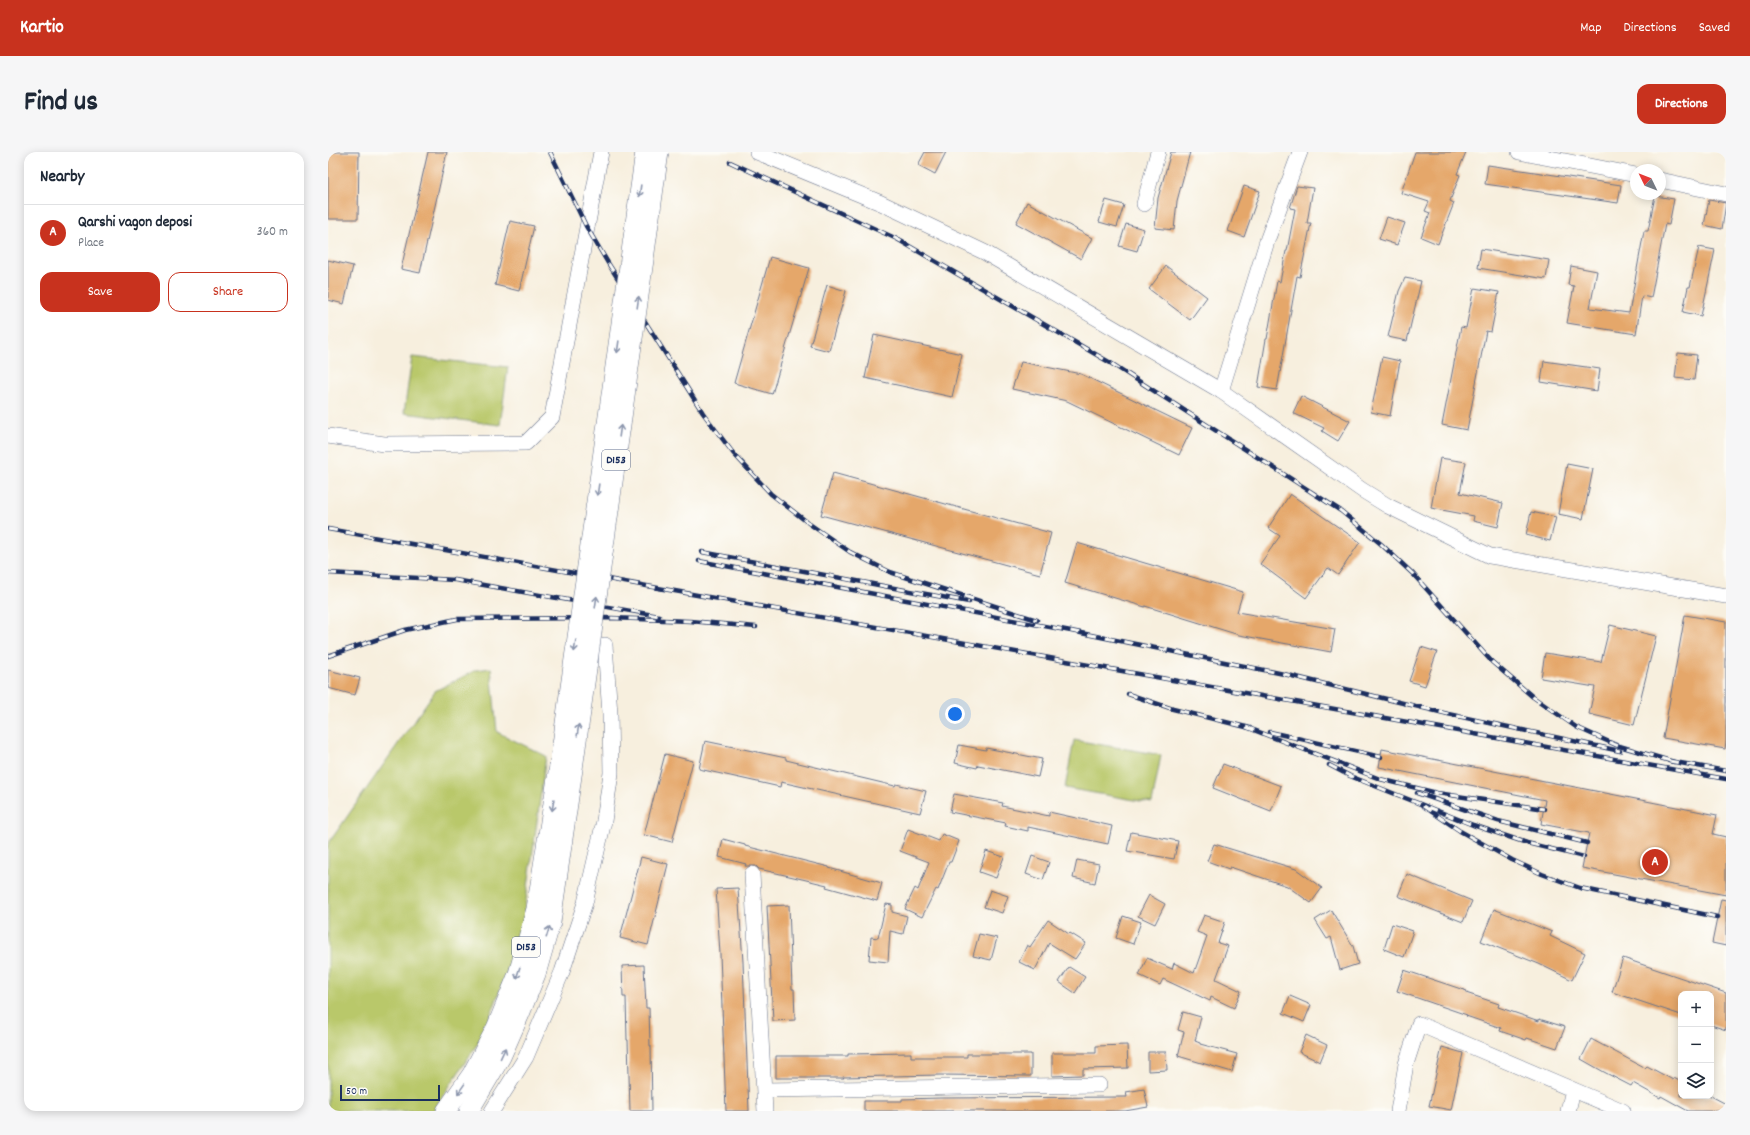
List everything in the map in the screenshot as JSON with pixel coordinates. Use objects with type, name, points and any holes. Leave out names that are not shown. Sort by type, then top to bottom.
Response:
[{"type":"main road","name":"D153","points":[[469,1111],[501,1057],[520,1014],[536,974],[551,922],[566,767],[645,152]]},
{"type":"main road","name":"D153","points":[[446,1111],[476,1067],[496,1028],[518,974],[536,909],[566,767],[659,152]]},
{"type":"street","points":[[328,436],[384,444],[526,443],[552,416],[601,152]]},
{"type":"street","points":[[757,152],[880,203],[984,252],[1221,391],[1382,502],[1490,556],[1726,596]]},
{"type":"street","points":[[1144,204],[1158,152]]},
{"type":"street","points":[[1221,391],[1268,238],[1300,152]]},
{"type":"street","points":[[1519,152],[1630,174]]},
{"type":"street","points":[[1666,181],[1726,194]]},
{"type":"street","points":[[492,1111],[526,1057],[562,972],[587,895],[604,821],[611,773],[610,714],[605,645]]},
{"type":"street","points":[[752,874],[765,1111]]},
{"type":"street","points":[[1398,1111],[1406,1064],[1419,1024],[1623,1111]]},
{"type":"street","points":[[765,1090],[1099,1085]]},
{"type":"street","points":[[1568,1111],[1573,1090]]},
{"type":"green space","points":[[412,357],[508,367],[500,425],[404,413]]},
{"type":"green space","points":[[491,668],[497,732],[546,756],[522,930],[484,1034],[433,1111],[328,1111],[328,844],[435,691],[476,670]]},
{"type":"green space","points":[[1074,740],[1161,755],[1152,803],[1065,788]]},
{"type":"building","points":[[328,152],[359,152],[358,219],[328,219]]},
{"type":"building","points":[[428,152],[447,152],[420,273],[401,269]]},
{"type":"building","points":[[925,152],[946,152],[935,174],[918,165]]},
{"type":"building","points":[[1171,152],[1190,152],[1177,201],[1174,230],[1155,228],[1158,198]]},
{"type":"building","points":[[1415,152],[1466,152],[1457,174],[1460,175],[1450,201],[1454,203],[1438,244],[1421,237],[1430,213],[1425,211],[1429,202],[1401,193]]},
{"type":"building","points":[[1488,165],[1621,185],[1618,203],[1485,184]]},
{"type":"building","points":[[1244,186],[1260,191],[1244,237],[1228,231]]},
{"type":"building","points":[[1297,186],[1313,188],[1307,223],[1311,223],[1300,277],[1297,276],[1277,390],[1258,387],[1277,281],[1280,282],[1295,209],[1290,208]]},
{"type":"building","points":[[1666,198],[1674,199],[1669,225],[1665,224],[1651,298],[1642,296],[1636,334],[1567,323],[1574,286],[1568,285],[1571,266],[1597,271],[1590,308],[1629,313],[1644,231],[1648,231],[1654,200],[1666,200]]},
{"type":"building","points":[[1106,200],[1124,205],[1117,227],[1099,222]]},
{"type":"building","points":[[1709,200],[1726,203],[1722,229],[1704,225]]},
{"type":"building","points":[[1027,202],[1092,238],[1081,259],[1016,223]]},
{"type":"building","points":[[1387,217],[1405,223],[1397,245],[1379,239]]},
{"type":"building","points":[[510,221],[534,226],[519,291],[495,285]]},
{"type":"building","points":[[1126,224],[1144,229],[1137,251],[1119,246]]},
{"type":"building","points":[[1699,247],[1715,250],[1701,316],[1683,312]]},
{"type":"building","points":[[1481,249],[1549,260],[1546,279],[1478,268]]},
{"type":"building","points":[[770,257],[809,268],[772,394],[734,383]]},
{"type":"building","points":[[328,260],[353,266],[344,304],[328,300]]},
{"type":"building","points":[[1166,266],[1207,297],[1190,320],[1149,289]]},
{"type":"building","points":[[1405,278],[1421,281],[1407,341],[1388,337],[1399,291]]},
{"type":"building","points":[[827,285],[846,291],[829,351],[810,346]]},
{"type":"building","points":[[1474,288],[1499,292],[1491,332],[1486,331],[1467,430],[1442,425],[1461,327],[1466,328]]},
{"type":"building","points":[[874,335],[962,354],[952,397],[865,378]]},
{"type":"building","points":[[1678,353],[1697,355],[1694,380],[1675,378]]},
{"type":"building","points":[[1382,357],[1400,361],[1390,416],[1371,412]]},
{"type":"building","points":[[1544,361],[1600,369],[1597,391],[1541,382]]},
{"type":"building","points":[[1021,362],[1081,374],[1192,428],[1179,455],[1067,401],[1012,389]]},
{"type":"building","points":[[1301,396],[1350,421],[1338,441],[1322,431],[1324,428],[1293,413]]},
{"type":"building","points":[[1440,458],[1466,462],[1460,493],[1503,503],[1498,527],[1473,521],[1474,516],[1431,508]]},
{"type":"building","points":[[1567,464],[1593,469],[1583,519],[1558,514]]},
{"type":"building","points":[[833,473],[1051,533],[1040,574],[821,515]]},
{"type":"building","points":[[1290,494],[1360,542],[1338,575],[1328,568],[1306,598],[1260,564],[1280,536],[1268,528]]},
{"type":"building","points":[[1531,512],[1556,517],[1550,541],[1526,535]]},
{"type":"building","points":[[1077,543],[1243,592],[1237,612],[1335,629],[1331,652],[1239,635],[1065,583]]},
{"type":"building","points":[[1685,615],[1726,622],[1725,749],[1663,738]]},
{"type":"building","points":[[1610,625],[1656,636],[1634,725],[1589,714],[1595,687],[1541,678],[1545,653],[1601,662]]},
{"type":"building","points":[[1421,647],[1437,652],[1425,686],[1409,681]]},
{"type":"building","points":[[328,670],[360,678],[355,695],[328,688]]},
{"type":"building","points":[[705,741],[786,758],[786,760],[895,786],[896,784],[926,791],[920,813],[781,782],[780,787],[699,769]]},
{"type":"building","points":[[959,745],[986,750],[986,748],[1042,759],[1038,777],[978,765],[977,768],[955,763]]},
{"type":"building","points":[[1382,749],[1717,815],[1713,834],[1726,837],[1726,895],[1582,868],[1589,833],[1541,824],[1545,800],[1379,767]]},
{"type":"building","points":[[665,754],[693,761],[672,842],[644,835]]},
{"type":"building","points":[[1223,764],[1281,786],[1271,811],[1213,788]]},
{"type":"building","points":[[954,794],[1003,803],[1002,806],[1049,816],[1049,812],[1112,826],[1108,844],[1028,827],[1028,831],[1005,826],[1006,823],[950,812]]},
{"type":"building","points":[[908,829],[939,841],[942,834],[959,841],[938,890],[936,889],[922,917],[905,909],[915,888],[918,890],[929,862],[900,851]]},
{"type":"building","points":[[1131,832],[1178,841],[1174,859],[1127,851]]},
{"type":"building","points":[[723,839],[829,867],[882,883],[877,901],[826,887],[827,885],[759,869],[756,866],[745,866],[746,864],[719,857]]},
{"type":"building","points":[[1214,844],[1296,869],[1322,888],[1311,903],[1287,886],[1207,861]]},
{"type":"building","points":[[986,851],[1004,857],[996,878],[979,872]]},
{"type":"building","points":[[1032,856],[1049,862],[1043,880],[1026,874]]},
{"type":"building","points":[[641,857],[668,864],[648,945],[620,938]]},
{"type":"building","points":[[1077,860],[1099,864],[1095,883],[1073,878]]},
{"type":"building","points":[[1407,874],[1472,901],[1463,922],[1398,896]]},
{"type":"building","points":[[738,888],[743,962],[749,1111],[726,1111],[716,889]]},
{"type":"building","points":[[990,890],[1008,896],[1002,913],[984,907]]},
{"type":"building","points":[[1149,895],[1165,904],[1155,924],[1138,916]]},
{"type":"building","points":[[1721,899],[1726,900],[1726,946],[1712,943]]},
{"type":"building","points":[[886,904],[892,905],[892,912],[907,916],[903,934],[890,931],[888,962],[869,960],[871,937],[878,938]]},
{"type":"building","points":[[789,905],[792,989],[794,989],[795,1020],[773,1021],[767,906]]},
{"type":"building","points":[[1494,909],[1552,932],[1550,936],[1585,953],[1572,980],[1539,964],[1481,941]]},
{"type":"building","points":[[1331,910],[1353,946],[1358,964],[1340,970],[1331,937],[1327,939],[1315,920]]},
{"type":"building","points":[[1204,915],[1225,922],[1218,943],[1228,946],[1216,979],[1241,991],[1234,1008],[1211,997],[1210,1001],[1163,979],[1160,985],[1139,975],[1147,958],[1172,969],[1174,963],[1194,973],[1207,936],[1197,932]]},
{"type":"building","points":[[1123,916],[1141,922],[1133,944],[1116,938]]},
{"type":"building","points":[[1048,920],[1086,943],[1075,959],[1049,943],[1035,970],[1019,962],[1027,945],[1030,947]]},
{"type":"building","points":[[1392,924],[1413,931],[1404,957],[1384,949]]},
{"type":"building","points":[[979,934],[997,938],[991,960],[973,956]]},
{"type":"building","points":[[1623,958],[1726,993],[1726,1030],[1714,1026],[1714,991],[1678,991],[1678,1014],[1612,992]]},
{"type":"building","points":[[644,965],[646,1008],[649,1008],[652,1111],[630,1111],[626,997],[623,997],[622,966]]},
{"type":"building","points":[[1069,967],[1085,977],[1075,993],[1059,982]]},
{"type":"building","points":[[1404,970],[1467,991],[1466,993],[1499,1004],[1498,1007],[1539,1021],[1539,1019],[1565,1027],[1557,1048],[1500,1031],[1501,1028],[1397,991]]},
{"type":"building","points":[[1290,996],[1311,1005],[1304,1022],[1283,1013]]},
{"type":"building","points":[[1183,1012],[1201,1017],[1195,1041],[1200,1044],[1237,1054],[1232,1072],[1178,1056],[1184,1032],[1178,1030]]},
{"type":"building","points":[[1306,1035],[1327,1045],[1320,1062],[1299,1052]]},
{"type":"building","points":[[1591,1039],[1645,1068],[1647,1066],[1673,1080],[1674,1078],[1678,1080],[1678,1099],[1714,1099],[1714,1098],[1726,1104],[1726,1111],[1688,1111],[1633,1083],[1631,1086],[1581,1059]]},
{"type":"building","points":[[1127,1045],[1128,1068],[1083,1069],[1083,1075],[1052,1076],[1052,1053],[1096,1053],[1096,1046]]},
{"type":"building","points":[[1442,1047],[1463,1053],[1451,1110],[1429,1106]]},
{"type":"building","points":[[1148,1052],[1166,1052],[1167,1070],[1148,1071]]},
{"type":"building","points":[[911,1053],[911,1057],[967,1057],[967,1054],[1031,1054],[1031,1076],[940,1075],[843,1077],[844,1078],[776,1078],[776,1056],[848,1056],[848,1054]]},
{"type":"building","points":[[1144,1089],[1148,1107],[1125,1111],[864,1111],[864,1101],[902,1101],[902,1099],[940,1098],[1127,1097],[1126,1092]]},
{"type":"railway","points":[[550,152],[586,226],[703,413],[733,453],[771,494],[811,525],[850,552],[890,572],[1004,609]]},
{"type":"railway","points":[[730,162],[897,239],[1109,362],[1341,511],[1381,544],[1413,574],[1492,662],[1533,697],[1576,727],[1616,745],[1674,762]]},
{"type":"railway","points":[[328,529],[1726,779]]},
{"type":"railway","points":[[702,552],[969,602]]},
{"type":"railway","points":[[699,561],[1071,631],[1284,674],[1448,714],[1620,751]]},
{"type":"railway","points":[[328,573],[455,580],[659,616]]},
{"type":"railway","points":[[999,608],[1037,620]]},
{"type":"railway","points":[[328,656],[405,630],[457,619],[611,618],[690,621],[756,627]]},
{"type":"railway","points":[[1128,694],[1173,709],[1250,728]]},
{"type":"railway","points":[[1246,727],[1380,779],[1437,793],[1544,809]]},
{"type":"railway","points":[[1270,732],[1381,757]]},
{"type":"railway","points":[[1669,761],[1726,771]]},
{"type":"railway","points":[[1329,765],[1350,776],[1473,825],[1527,843],[1584,857]]},
{"type":"railway","points":[[1417,793],[1498,821],[1587,843]]},
{"type":"railway","points":[[1423,806],[1460,831],[1512,860],[1542,874],[1580,888],[1717,917]]},
{"type":"place","name":"Qarshi vagon deposi","points":[[1655,862]]}]
